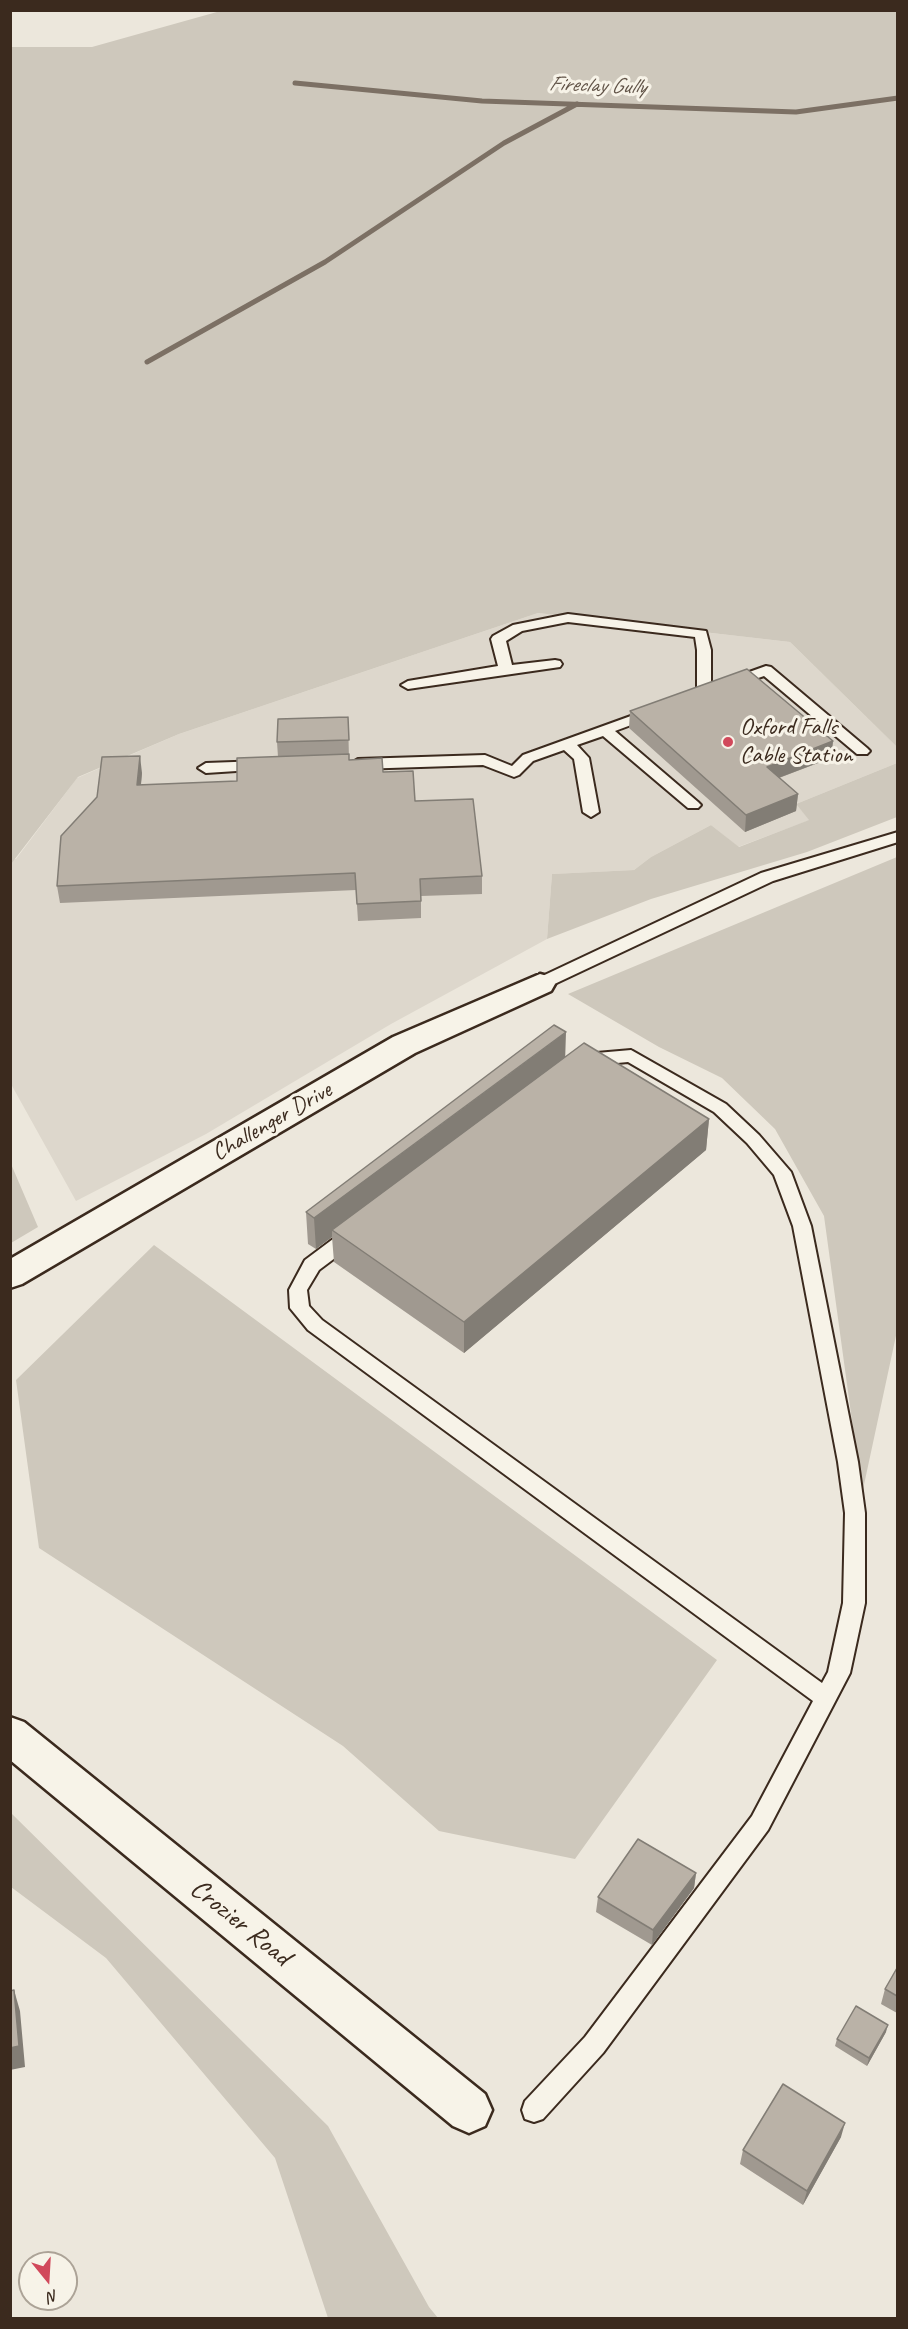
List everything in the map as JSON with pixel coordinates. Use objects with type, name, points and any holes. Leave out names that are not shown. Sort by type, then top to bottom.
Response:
[{"type":"street","name":"Challenger Drive","points":[[10,1275],[404,1045],[540,984]]},
{"type":"street","name":"Crozier Road","points":[[10,1735],[469,2110]]},
{"type":"lane","points":[[506,669],[498,639],[518,628],[568,618],[701,634],[704,650],[698,695],[766,670],[861,751]]},
{"type":"lane","points":[[408,685],[506,669],[521,670],[555,664]]},
{"type":"lane","points":[[346,764],[485,760],[514,772],[528,758],[671,705]]},
{"type":"lane","points":[[605,730],[693,805]]},
{"type":"lane","points":[[567,744],[581,758],[591,812]]},
{"type":"lane","points":[[206,768],[276,766]]},
{"type":"lane","points":[[540,984],[767,877],[897,837]]},
{"type":"lane","points":[[534,2110],[594,2045],[760,1824],[839,1673],[854,1603],[855,1513],[848,1462],[802,1226],[782,1172],[753,1139],[720,1108],[630,1056],[586,1059],[567,1073]]},
{"type":"lane","points":[[369,1222],[312,1265],[298,1290],[300,1308],[315,1325],[826,1698]]},
{"type":"shaded area","points":[[224,10],[897,11],[897,747],[790,642],[538,613],[179,734],[78,777],[11,864],[11,47],[92,47]]},
{"type":"shaded area","points":[[538,613],[790,642],[897,747],[897,763],[796,804],[810,820],[738,847],[711,825],[651,857],[634,870],[552,874],[547,939],[391,1024],[206,1134],[76,1201],[11,1084],[10,859],[16,859],[77,778],[179,734]]},
{"type":"shaded area","points":[[897,763],[897,817],[807,852],[651,899],[547,939],[552,874],[634,870],[651,857],[711,825],[739,847],[809,820],[796,804]]},
{"type":"shaded area","points":[[897,857],[897,1331],[862,1494],[824,1216],[775,1129],[722,1078],[659,1047],[568,994]]},
{"type":"shaded area","points":[[11,1164],[38,1227],[10,1243]]},
{"type":"shaded area","points":[[154,1245],[717,1660],[575,1859],[439,1831],[343,1746],[39,1548],[16,1380]]},
{"type":"shaded area","points":[[11,1813],[328,2126],[429,2307],[438,2318],[328,2318],[275,2158],[106,1958],[11,1887]]},
{"type":"building","name":"Oxford Falls Cable Station","points":[[747,669],[833,741],[767,767],[798,794],[746,815],[630,711]]},
{"type":"building","points":[[348,717],[349,740],[277,742],[278,719]]},
{"type":"building","points":[[349,754],[349,760],[382,758],[383,772],[413,771],[415,801],[473,799],[482,876],[420,879],[421,901],[357,904],[355,873],[57,886],[61,836],[97,797],[102,757],[140,756],[137,785],[237,781],[237,758]]},
{"type":"building","points":[[554,1025],[566,1032],[314,1218],[306,1212]]},
{"type":"building","points":[[584,1043],[709,1119],[464,1322],[332,1230]]},
{"type":"building","points":[[638,1839],[696,1873],[653,1930],[598,1897]]},
{"type":"building","points":[[897,1968],[897,1996],[885,1989]]},
{"type":"building","points":[[14,1990],[19,2046],[10,2048],[10,1991]]},
{"type":"building","points":[[856,2006],[888,2025],[869,2058],[837,2039]]},
{"type":"building","points":[[783,2084],[845,2123],[807,2191],[743,2150]]},
{"type":"waterway","name":"Fireclay Gully","points":[[295,83],[482,101],[576,104]]},
{"type":"waterway","name":"Fireclay Gully","points":[[576,104],[796,112],[898,98]]},
{"type":"waterway","points":[[147,362],[325,262],[504,143],[576,104]]},
{"type":"place","name":"Oxford Falls Cable Station","points":[[728,742]]}]
